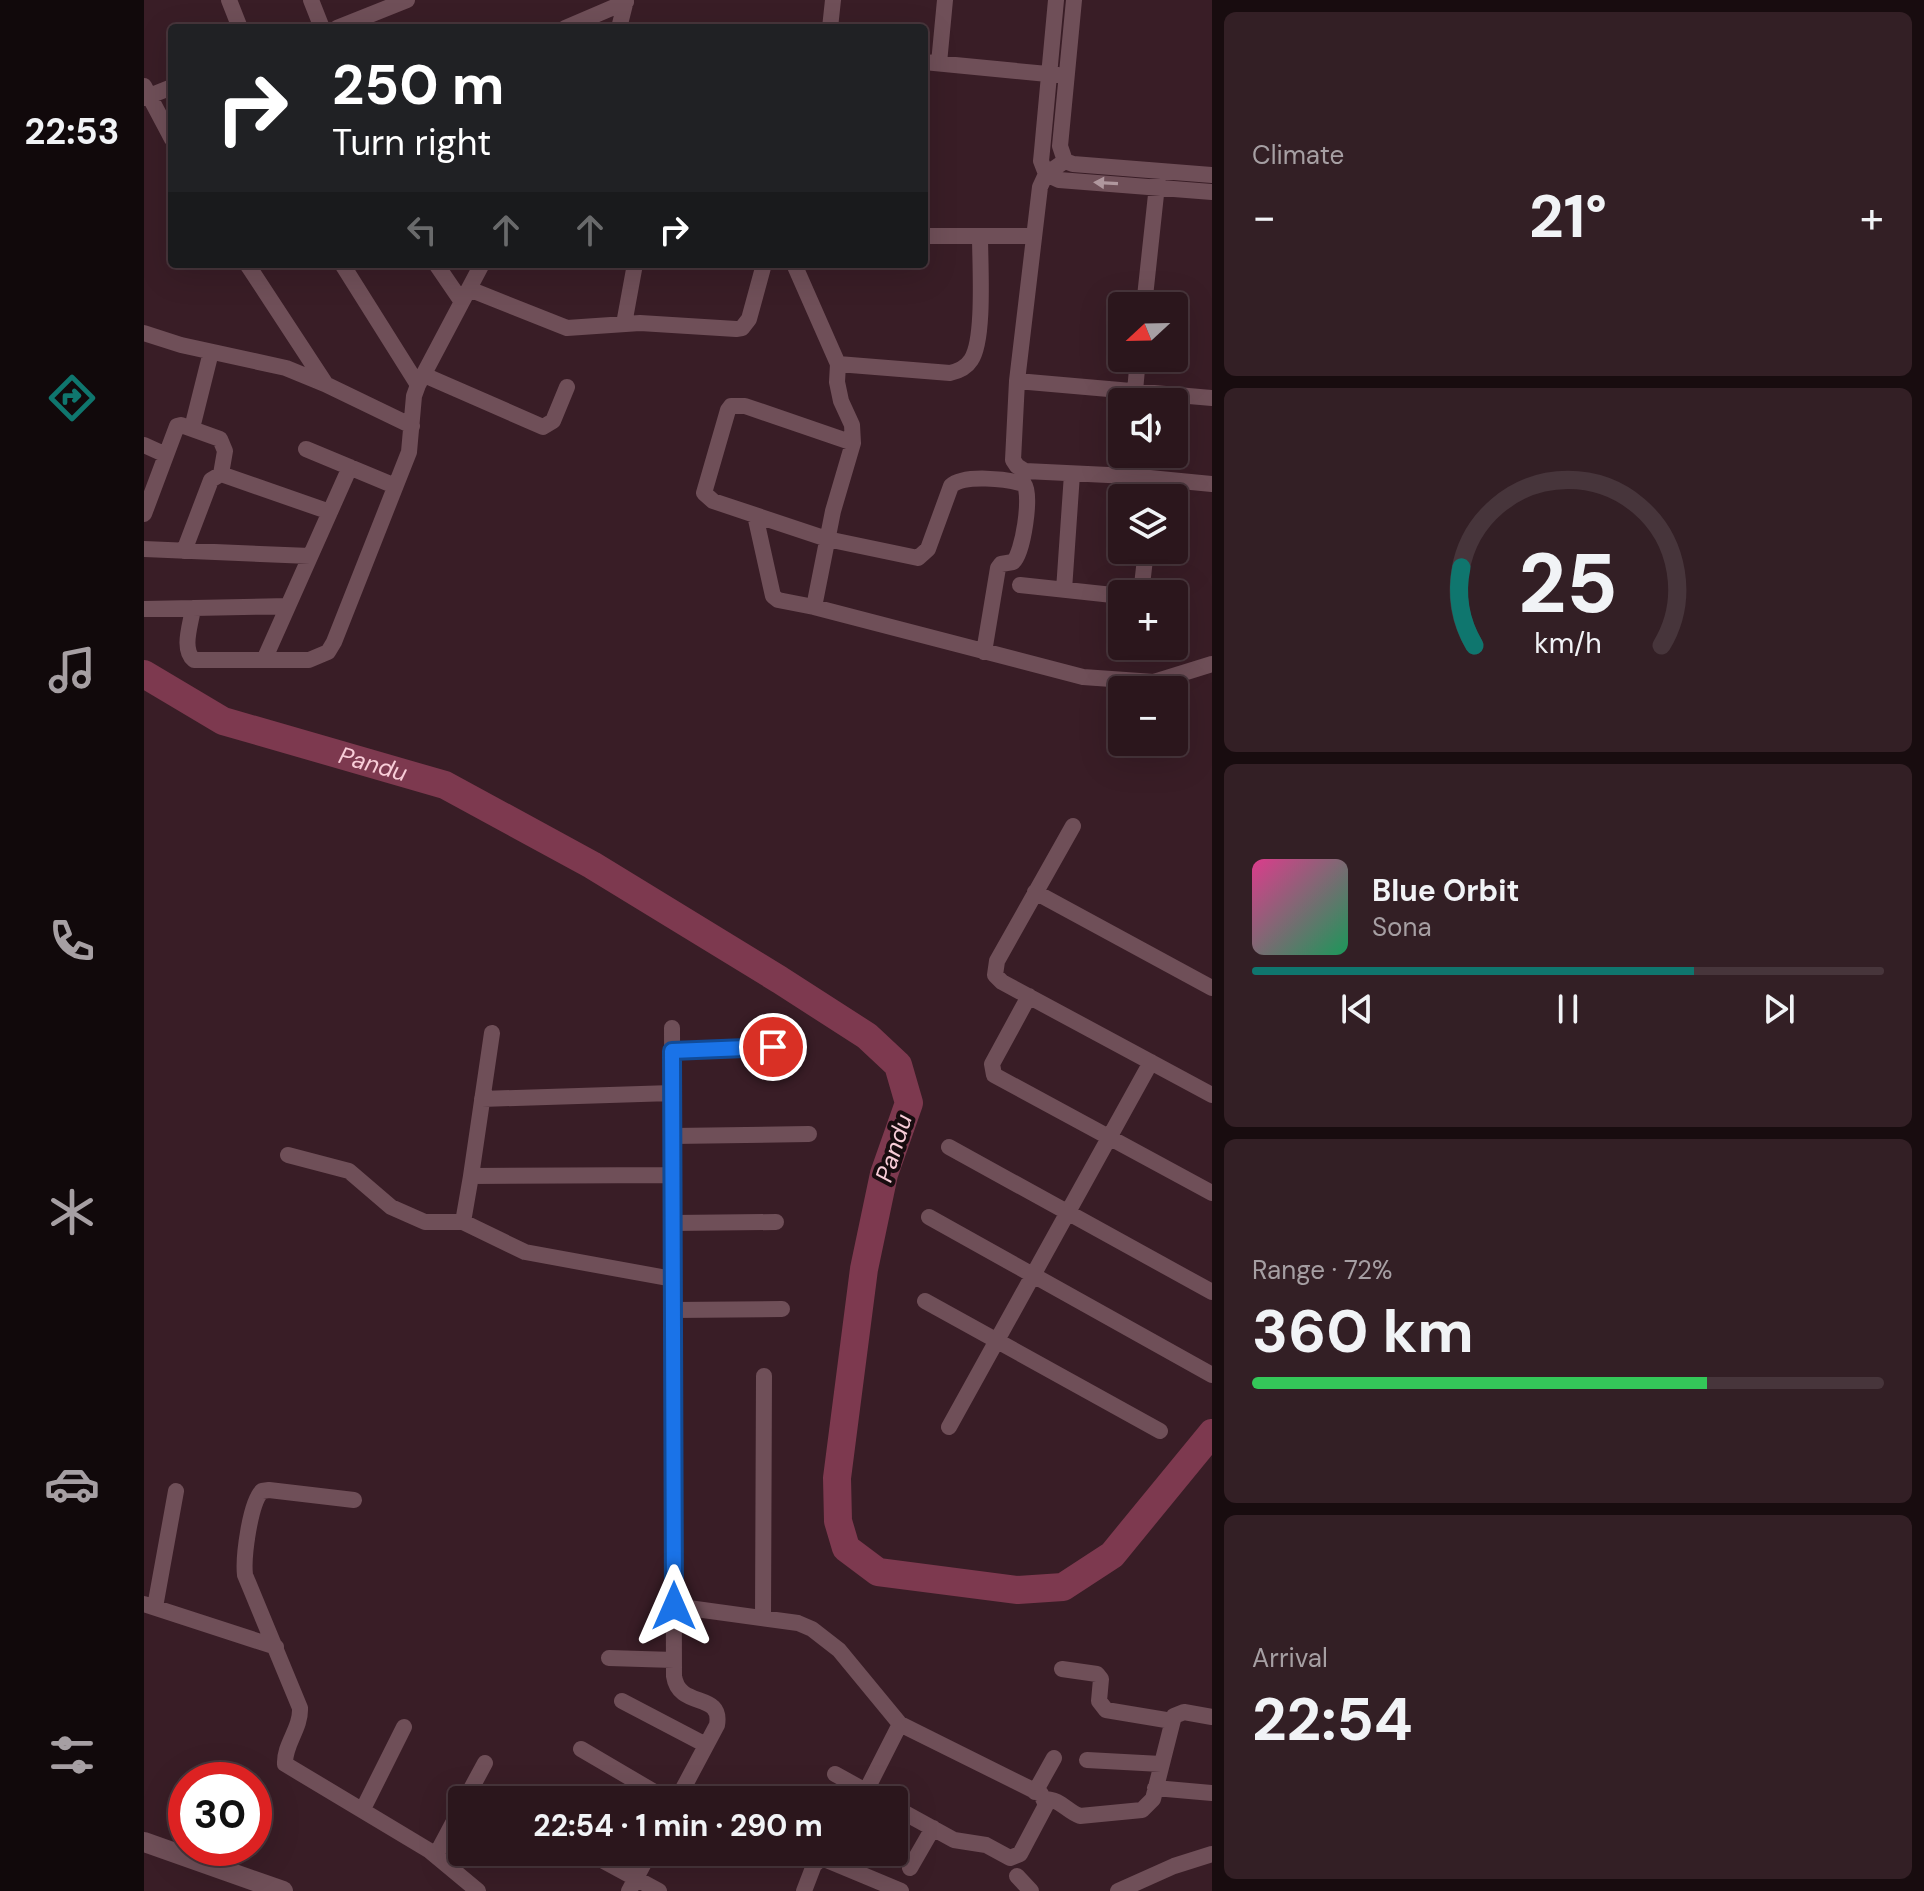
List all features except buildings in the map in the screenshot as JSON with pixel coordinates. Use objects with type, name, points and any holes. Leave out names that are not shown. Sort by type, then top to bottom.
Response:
[{"type":"street","points":[[229,0],[238,24]]},
{"type":"street","points":[[311,0],[320,24]]},
{"type":"street","points":[[830,24],[833,0]]},
{"type":"street","points":[[945,0],[932,63],[1066,76]]},
{"type":"street","points":[[1056,0],[1041,161],[1046,174],[1059,180],[1212,175]]},
{"type":"street","points":[[1065,161],[1060,146],[1074,0]]},
{"type":"street","points":[[346,24],[400,1]]},
{"type":"street","points":[[574,24],[626,1]]},
{"type":"street","points":[[620,24],[626,1]]},
{"type":"street","points":[[168,88],[145,94],[168,132]]},
{"type":"street","points":[[1065,161],[1046,174],[1040,187],[1017,381],[1013,460],[1025,471],[1212,484]]},
{"type":"street","points":[[1065,161],[1158,178],[1212,192]]},
{"type":"street","points":[[1146,292],[1158,178]]},
{"type":"street","points":[[928,236],[1034,236]]},
{"type":"street","points":[[838,364],[950,373],[964,368],[974,356],[978,336],[980,236]]},
{"type":"street","points":[[250,268],[325,384]]},
{"type":"street","points":[[345,268],[421,380],[543,427],[553,421],[567,387]]},
{"type":"street","points":[[440,268],[466,296],[558,326],[576,328],[624,324],[742,328],[749,319],[763,268]]},
{"type":"street","points":[[193,608],[187,649],[194,660],[309,660],[328,652],[409,452],[414,396],[480,268]]},
{"type":"street","points":[[624,324],[634,268]]},
{"type":"street","points":[[796,268],[838,364],[841,401],[852,425],[853,443],[827,539],[814,607]]},
{"type":"street","points":[[144,333],[211,352],[286,368],[412,426]]},
{"type":"street","points":[[192,428],[211,352]]},
{"type":"street","points":[[1017,381],[1108,393]]},
{"type":"street","points":[[1188,397],[1212,398]]},
{"type":"street","points":[[853,443],[745,406],[731,406],[704,493],[713,501],[827,539],[918,558],[928,549],[951,486],[956,482],[967,479],[1024,484],[1028,494],[1019,553],[1013,562],[1001,564],[998,568],[984,652]]},
{"type":"street","points":[[145,507],[177,426],[192,428],[220,439],[225,451],[221,474],[211,480],[184,551]]},
{"type":"street","points":[[144,445],[166,455]]},
{"type":"street","points":[[306,449],[395,486]]},
{"type":"street","points":[[264,660],[350,467]]},
{"type":"street","points":[[1129,476],[1130,468]]},
{"type":"street","points":[[221,474],[330,512]]},
{"type":"street","points":[[1064,590],[1072,474]]},
{"type":"street","points":[[1153,484],[1154,479]]},
{"type":"street","points":[[755,515],[773,596],[784,601],[1083,677],[1154,682],[1212,664]]},
{"type":"street","points":[[144,549],[310,556]]},
{"type":"street","points":[[1020,585],[1108,595]]},
{"type":"street","points":[[144,609],[288,606]]},
{"type":"street","points":[[1073,826],[994,967],[995,975],[1002,982],[1212,1095]]},
{"type":"street","points":[[1035,892],[1212,988]]},
{"type":"street","points":[[1029,996],[992,1064],[994,1075],[1212,1193]]},
{"type":"street","points":[[672,1028],[674,1660],[676,1686],[680,1693],[707,1702],[719,1715],[717,1725],[684,1786]]},
{"type":"street","points":[[463,1222],[492,1033]]},
{"type":"street","points":[[672,1051],[773,1047]]},
{"type":"street","points":[[949,1427],[1151,1062]]},
{"type":"street","points":[[482,1099],[672,1093]]},
{"type":"street","points":[[673,1136],[809,1134]]},
{"type":"street","points":[[949,1147],[1212,1292]]},
{"type":"street","points":[[288,1155],[349,1171],[391,1207],[425,1222],[463,1222],[525,1252],[673,1279]]},
{"type":"street","points":[[471,1176],[673,1175]]},
{"type":"street","points":[[929,1217],[1212,1375]]},
{"type":"street","points":[[673,1223],[776,1222]]},
{"type":"street","points":[[925,1301],[1160,1431]]},
{"type":"street","points":[[673,1310],[782,1309]]},
{"type":"street","points":[[763,1618],[764,1376]]},
{"type":"street","points":[[354,1500],[269,1490],[258,1494],[244,1564],[245,1575],[300,1708],[300,1724],[286,1754],[285,1764],[436,1855],[478,1891]]},
{"type":"street","points":[[176,1491],[149,1606],[276,1647]]},
{"type":"street","points":[[674,1606],[798,1623],[825,1637],[900,1724],[1040,1795],[1060,1802],[1080,1816],[1142,1810],[1153,1799],[1174,1716],[1184,1712],[1212,1717]]},
{"type":"street","points":[[609,1658],[674,1660]]},
{"type":"street","points":[[1062,1669],[1097,1674],[1101,1679],[1099,1701],[1106,1710],[1172,1721]]},
{"type":"street","points":[[622,1701],[706,1745]]},
{"type":"street","points":[[869,1786],[900,1724]]},
{"type":"street","points":[[363,1809],[404,1727]]},
{"type":"street","points":[[581,1749],[644,1786]]},
{"type":"street","points":[[908,1815],[962,1844],[986,1845],[1015,1858],[1044,1810],[1040,1795],[1054,1758]]},
{"type":"street","points":[[1087,1760],[1161,1764]]},
{"type":"street","points":[[473,1786],[485,1763]]},
{"type":"street","points":[[835,1774],[857,1786]]},
{"type":"street","points":[[1155,1788],[1210,1789]]},
{"type":"street","points":[[910,1868],[933,1828]]},
{"type":"street","points":[[436,1855],[448,1832]]},
{"type":"street","points":[[145,1848],[248,1885],[283,1891]]},
{"type":"street","points":[[1123,1890],[1174,1866],[1212,1854]]},
{"type":"street","points":[[804,1891],[817,1859],[822,1858],[901,1891]]},
{"type":"street","points":[[606,1866],[632,1885],[659,1891]]},
{"type":"street","points":[[632,1885],[642,1866]]},
{"type":"street","points":[[1017,1876],[1031,1891]]},
{"type":"waterway","name":"Pandu","points":[[144,674],[223,721],[445,785],[592,865],[780,980],[867,1036],[898,1065],[909,1103],[884,1174],[864,1269],[837,1478],[838,1521],[846,1548],[878,1572],[1018,1590],[1063,1587],[1112,1555],[1212,1433]]},
{"type":"route","points":[[674,1606],[672,1051],[773,1047]]}]
